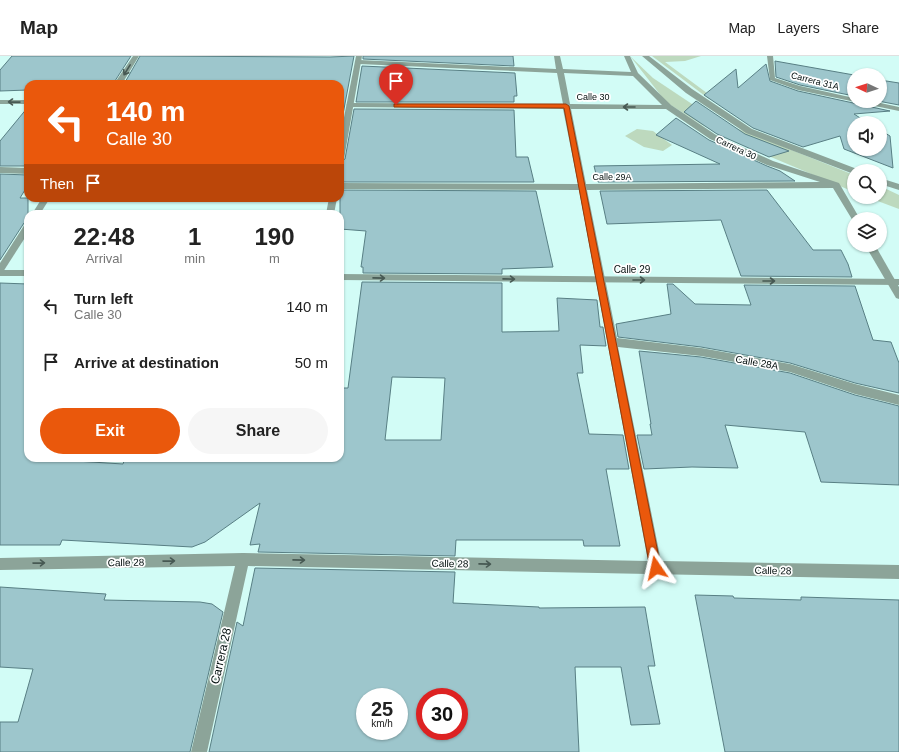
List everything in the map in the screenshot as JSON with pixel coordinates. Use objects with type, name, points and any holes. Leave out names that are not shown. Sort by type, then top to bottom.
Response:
[{"type":"street","points":[[121,80],[136,56]]},
{"type":"street","points":[[557,56],[656,568]]},
{"type":"street","name":"Carrera 30","points":[[627,56],[635,74],[668,107],[713,137],[770,164],[836,185]]},
{"type":"street","points":[[645,56],[689,91],[749,131],[847,168]]},
{"type":"street","name":"Carrera 31A","points":[[770,56],[772,79],[798,88],[847,98]]},
{"type":"street","points":[[344,137],[359,59],[635,74]]},
{"type":"street","points":[[0,102],[24,102]]},
{"type":"street","name":"Calle 30","points":[[350,105],[668,107]]},
{"type":"street","points":[[887,107],[899,109]]},
{"type":"street","points":[[0,170],[24,171]]},
{"type":"street","points":[[887,183],[899,187]]},
{"type":"street","points":[[836,185],[852,212]]},
{"type":"street","name":"Calle 29A","points":[[344,186],[582,187],[836,185]]},
{"type":"street","points":[[24,233],[0,272],[24,273]]},
{"type":"street","points":[[875,252],[895,282],[899,296]]},
{"type":"street","name":"Calle 29","points":[[344,278],[895,282]]},
{"type":"street","name":"Calle 28A","points":[[612,342],[701,352],[790,368],[855,389],[899,400]]},
{"type":"street","name":"Calle 28","points":[[0,564],[243,559],[899,572]]},
{"type":"street","name":"Carrera 28","points":[[199,752],[243,559]]},
{"type":"green space","points":[[630,56],[653,78],[716,120],[847,172],[847,189],[740,144],[702,125],[666,102]]},
{"type":"green space","points":[[652,56],[701,56],[685,61],[665,62],[715,99],[709,99]]},
{"type":"green space","points":[[637,129],[653,131],[672,145],[663,151],[644,147],[625,136]]},
{"type":"green space","points":[[887,189],[899,195],[899,209],[886,204],[887,204]]},
{"type":"building","points":[[12,56],[131,56],[116,80],[24,80],[24,90],[0,91],[0,70]]},
{"type":"building","points":[[140,56],[354,56],[344,109],[344,80],[126,80]]},
{"type":"building","points":[[363,56],[513,56],[514,66],[363,59]]},
{"type":"building","points":[[775,61],[847,74],[847,95],[800,85],[776,77]]},
{"type":"building","points":[[766,64],[770,81],[798,91],[847,102],[847,108],[876,108],[890,111],[847,116],[847,150],[844,149],[840,136],[803,147],[753,128],[704,95],[736,69],[738,88]]},
{"type":"building","points":[[362,66],[515,73],[517,96],[514,96],[514,102],[356,102]]},
{"type":"building","points":[[887,81],[899,83],[899,105],[887,103]]},
{"type":"building","points":[[696,101],[745,134],[789,151],[769,157],[717,134],[684,112]]},
{"type":"building","points":[[354,109],[514,110],[516,157],[528,157],[534,182],[344,182],[345,159]]},
{"type":"building","points":[[24,112],[24,166],[0,166],[0,141]]},
{"type":"building","points":[[676,118],[709,140],[780,171],[795,181],[598,182],[594,166],[720,164],[656,135]]},
{"type":"building","points":[[887,134],[890,136],[893,168],[887,166],[887,164],[883,164],[862,156],[887,156]]},
{"type":"building","points":[[0,174],[24,175],[24,192],[20,198],[24,198],[24,202],[28,202],[28,210],[24,210],[24,223],[0,260]]},
{"type":"building","points":[[344,190],[536,191],[553,267],[502,269],[502,274],[363,273],[363,267],[361,267],[366,231],[344,229],[344,210],[340,210],[340,202],[344,202]]},
{"type":"building","points":[[767,190],[813,250],[841,250],[848,264],[852,277],[741,276],[721,220],[607,224],[600,191]]},
{"type":"building","points":[[362,282],[502,283],[502,332],[559,331],[557,298],[597,300],[600,327],[603,327],[606,346],[580,345],[583,373],[577,373],[589,434],[623,435],[629,469],[606,469],[620,546],[584,546],[583,540],[456,540],[455,556],[258,552],[260,544],[250,545],[260,503],[205,542],[192,547],[62,540],[60,545],[0,545],[0,283],[24,284],[24,462],[91,462],[123,464],[124,462],[344,462],[344,388],[348,388]],"holes":[[[392,377],[445,378],[441,440],[385,440]]]},
{"type":"building","points":[[667,284],[673,284],[695,304],[751,305],[744,285],[855,286],[873,340],[891,342],[899,363],[899,393],[855,383],[790,363],[701,347],[618,337],[616,324],[671,314]]},
{"type":"building","points":[[639,351],[701,357],[790,373],[855,395],[899,406],[899,485],[821,482],[805,432],[725,425],[738,468],[692,467],[644,469],[637,435],[652,435]]},
{"type":"building","points":[[255,568],[455,572],[453,603],[539,608],[645,607],[655,666],[648,666],[660,724],[631,725],[621,667],[575,667],[579,752],[209,752],[237,622],[243,626]]},
{"type":"building","points":[[0,587],[106,594],[104,600],[200,602],[212,604],[223,612],[190,752],[0,752],[0,722],[18,722],[33,669],[0,667]]},
{"type":"building","points":[[695,595],[801,600],[801,597],[899,600],[899,752],[725,752]]},
{"type":"route","points":[[396,105],[566,106],[656,568]]}]
